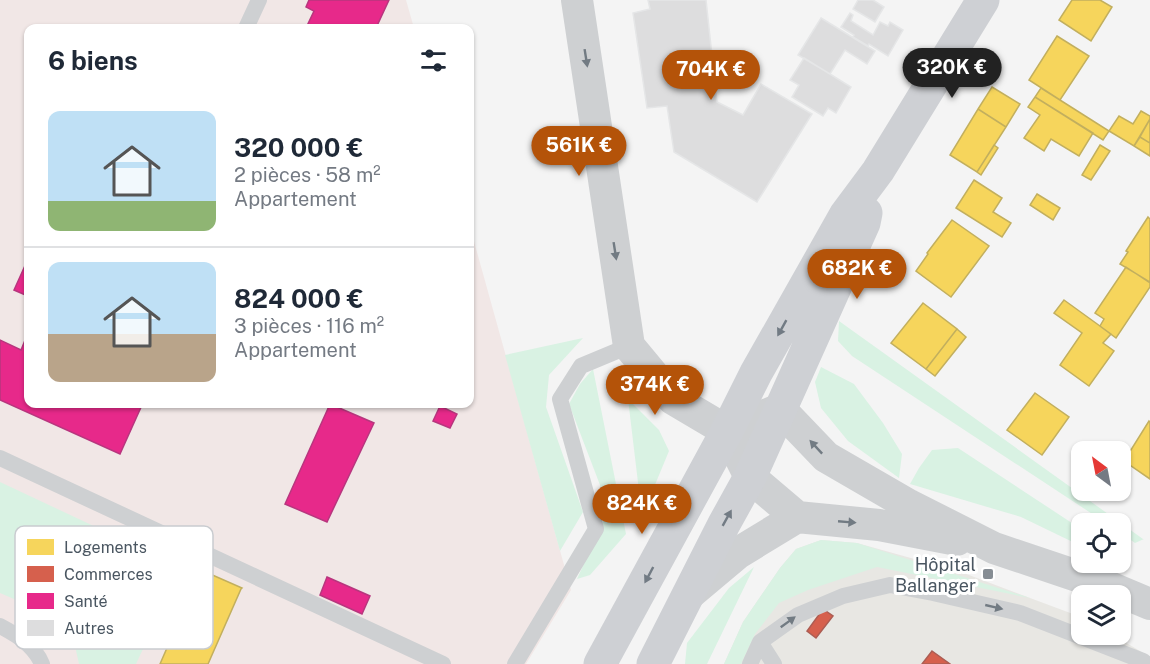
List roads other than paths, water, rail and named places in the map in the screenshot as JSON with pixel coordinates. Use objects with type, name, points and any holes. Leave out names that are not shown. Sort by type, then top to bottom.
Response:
[{"type":"main road","points":[[600,664],[756,374],[846,214],[878,171],[983,0]]},
{"type":"main road","points":[[652,664],[750,477],[864,223],[878,171]]},
{"type":"street","points":[[577,0],[629,346],[673,399],[727,431],[750,477],[796,517],[879,525],[994,548],[1107,586],[1150,604]]},
{"type":"street","points":[[727,431],[780,409],[826,457],[994,548]]},
{"type":"street","points":[[687,596],[738,553],[796,517]]},
{"type":"lane","points":[[248,24],[259,0]]},
{"type":"lane","points":[[515,664],[597,529],[560,399],[581,366],[629,346]]},
{"type":"lane","points":[[0,458],[146,526]]},
{"type":"lane","points":[[213,557],[443,664]]},
{"type":"lane","points":[[750,664],[760,642],[798,615],[843,596],[890,585],[1020,613],[1147,664]]},
{"type":"lane","points":[[0,626],[15,634]]},
{"type":"lane","points":[[760,642],[774,664]]},
{"type":"lane","points":[[33,649],[42,664]]},
{"type":"place","name":"Hôpital Ballanger","points":[[988,574]]}]
